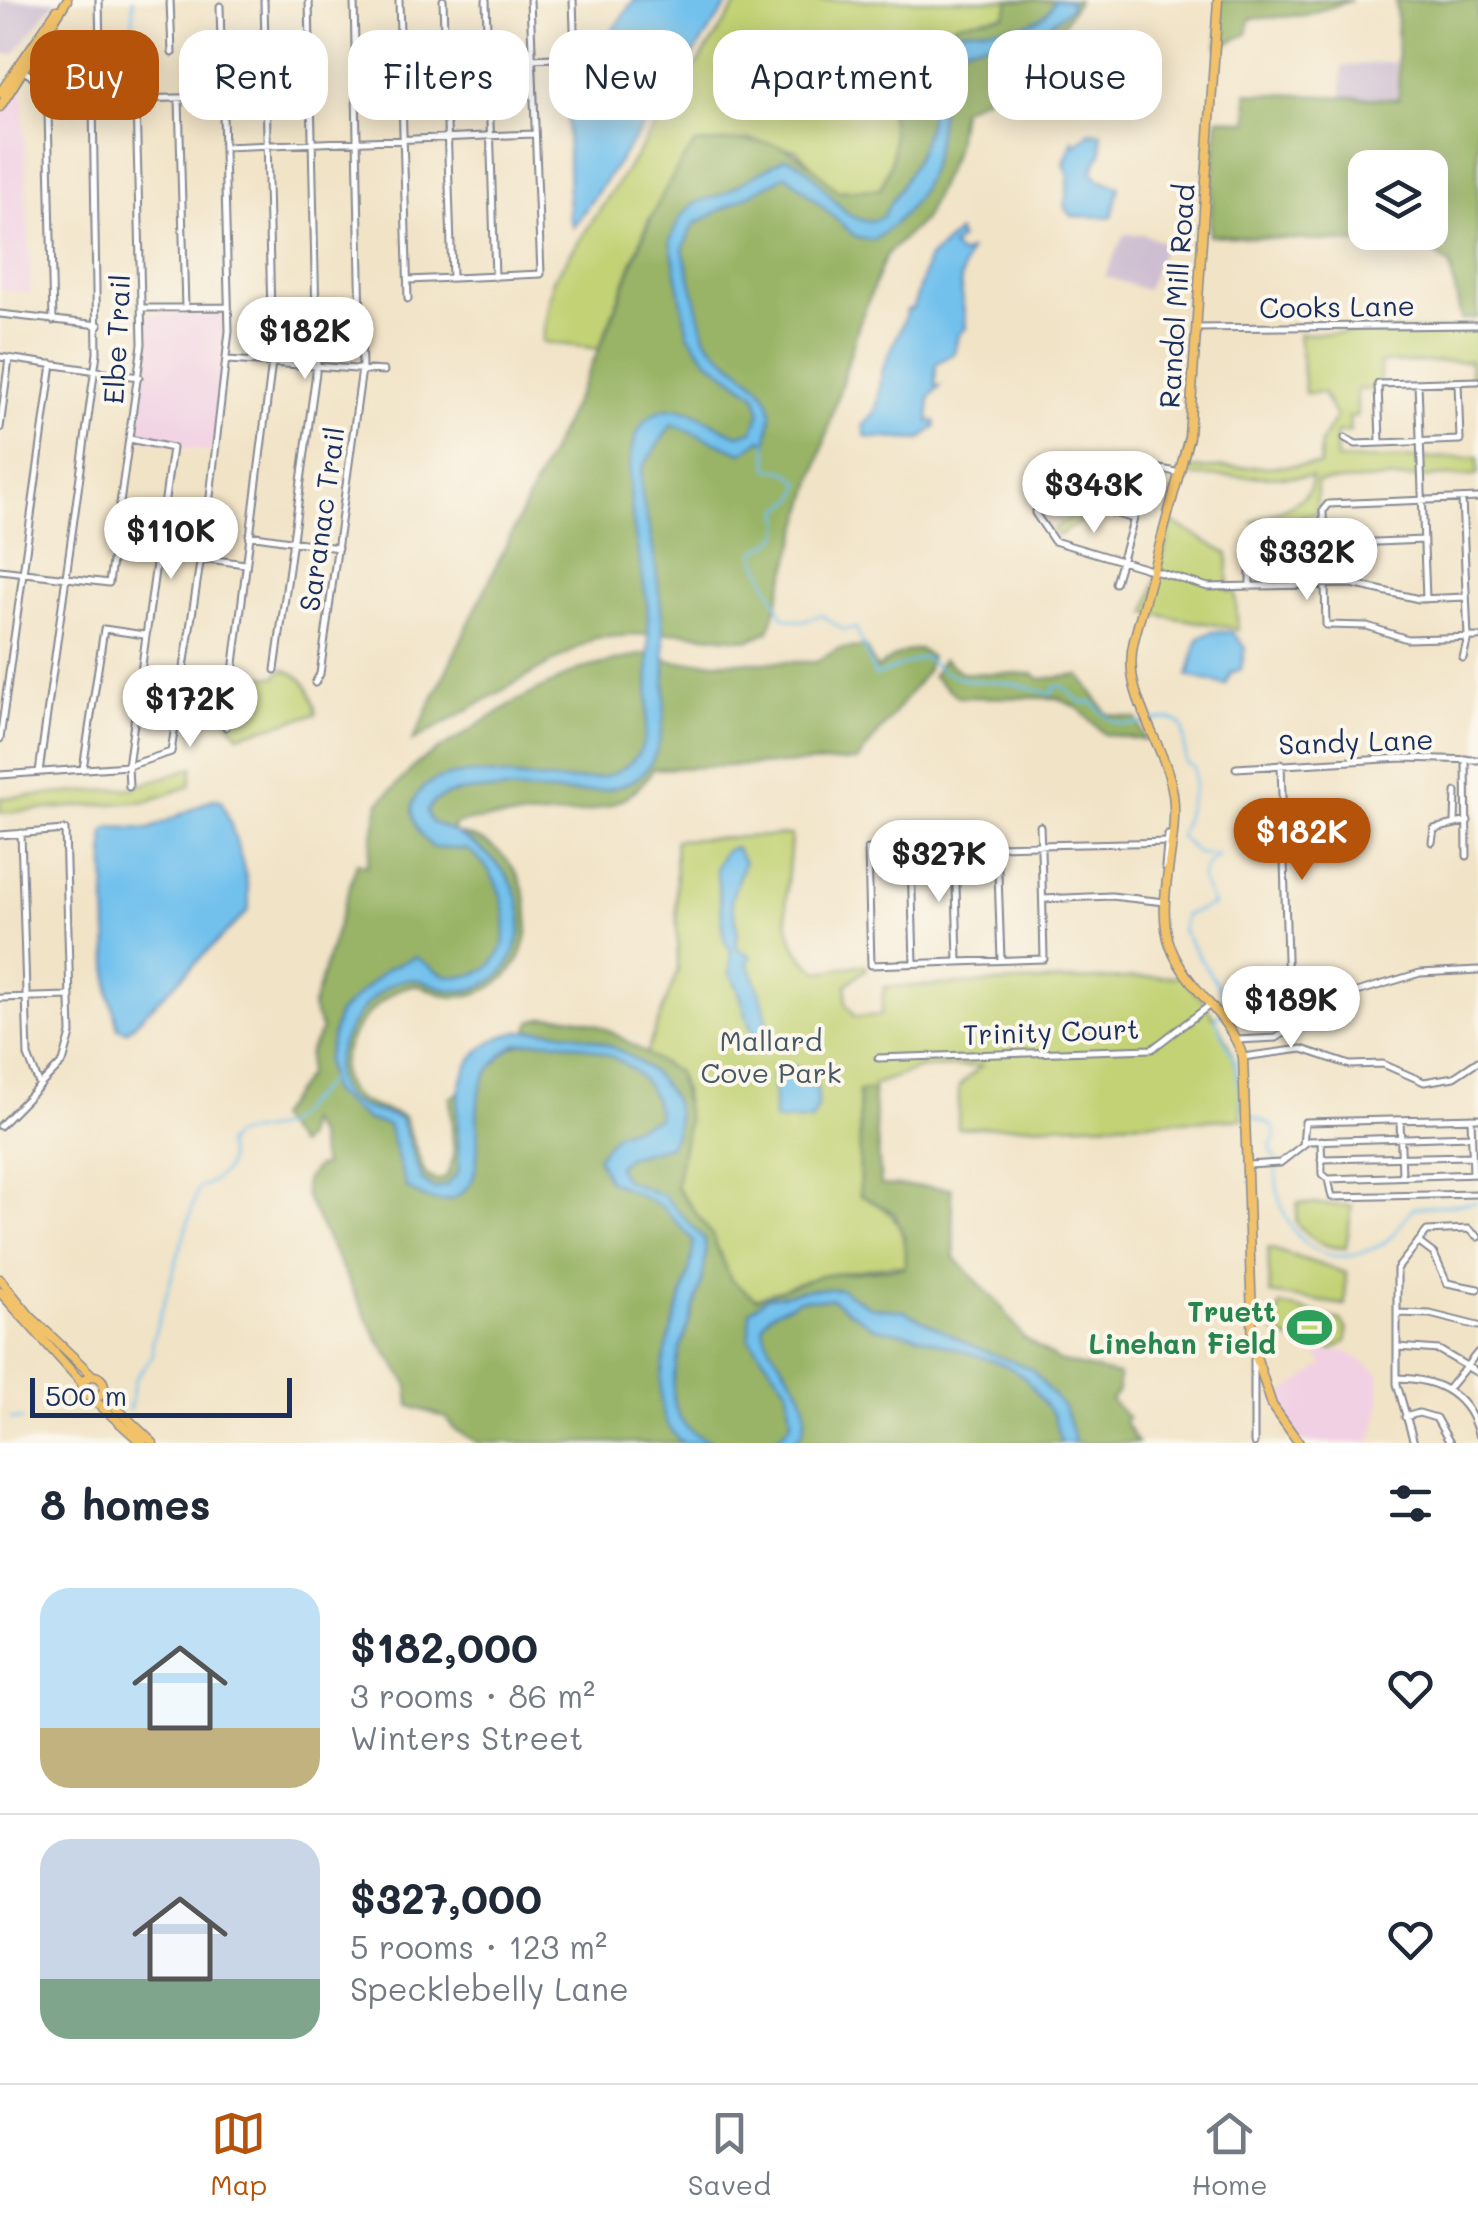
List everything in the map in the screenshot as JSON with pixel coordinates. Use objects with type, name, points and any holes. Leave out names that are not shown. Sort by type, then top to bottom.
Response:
[{"type":"main road","points":[[0,108],[66,0]]},
{"type":"main road","name":"Randol Mill Road","points":[[1218,0],[1190,438],[1129,666],[1172,789],[1165,902],[1171,948],[1237,1040],[1243,1057],[1255,1357],[1269,1398],[1299,1443]]},
{"type":"main road","points":[[0,93],[21,70]]},
{"type":"main road","points":[[0,1280],[42,1328],[102,1380],[108,1400],[153,1442]]},
{"type":"main road","points":[[0,1292],[82,1384],[84,1394],[142,1443]]},
{"type":"main road","points":[[82,1384],[93,1376]]},
{"type":"main road","points":[[93,1398],[104,1390]]},
{"type":"street","points":[[98,30],[99,0]]},
{"type":"street","points":[[170,0],[172,53]]},
{"type":"street","points":[[226,727],[272,362],[264,0]]},
{"type":"street","points":[[276,670],[317,366],[309,0]]},
{"type":"street","name":"Saranac Trail","points":[[315,683],[320,674],[362,369],[354,0]]},
{"type":"street","points":[[399,0],[408,299]]},
{"type":"street","points":[[443,0],[452,278]]},
{"type":"street","points":[[486,0],[495,278]]},
{"type":"street","points":[[408,280],[540,274],[530,0]]},
{"type":"street","points":[[532,59],[575,57],[573,0]]},
{"type":"street","points":[[220,6],[221,30]]},
{"type":"street","points":[[21,70],[30,76]]},
{"type":"street","points":[[159,99],[179,99]]},
{"type":"street","points":[[48,120],[53,321]]},
{"type":"street","points":[[39,772],[99,325],[94,120]]},
{"type":"street","name":"Elbe Trail","points":[[66,580],[107,585],[110,579],[139,377],[143,308],[137,120]]},
{"type":"street","points":[[180,120],[185,308]]},
{"type":"street","points":[[164,509],[208,514],[228,360],[223,120]]},
{"type":"street","points":[[224,147],[534,134]]},
{"type":"street","points":[[143,308],[228,307]]},
{"type":"street","points":[[0,314],[99,325]]},
{"type":"street","name":"Cooks Lane","points":[[1197,328],[1478,325]]},
{"type":"street","points":[[0,357],[139,377]]},
{"type":"street","points":[[0,428],[9,358]]},
{"type":"street","points":[[228,360],[384,371]]},
{"type":"street","points":[[0,739],[52,364]]},
{"type":"street","points":[[1380,443],[1378,384],[1478,381]]},
{"type":"street","points":[[1345,438],[1356,444],[1460,440],[1458,382]]},
{"type":"street","points":[[1418,383],[1426,599]]},
{"type":"street","points":[[128,787],[172,448],[130,439]]},
{"type":"street","points":[[1180,474],[1132,468],[1100,470],[1035,513],[1054,542],[1208,587],[1368,585],[1426,599],[1466,597]]},
{"type":"street","points":[[1115,584],[1138,500],[1132,468]]},
{"type":"street","points":[[1462,498],[1468,638],[1462,658]]},
{"type":"street","points":[[1478,498],[1328,504],[1322,510],[1326,624],[1368,626],[1407,639],[1478,637]]},
{"type":"street","points":[[1114,512],[1134,519]]},
{"type":"street","points":[[249,536],[338,548]]},
{"type":"street","points":[[1250,587],[1252,549],[1424,540]]},
{"type":"street","points":[[0,775],[128,766],[160,758],[172,749],[200,563],[208,559],[245,564]]},
{"type":"street","points":[[0,570],[66,580]]},
{"type":"street","points":[[83,769],[104,629],[145,635]]},
{"type":"street","points":[[1466,759],[1467,856]]},
{"type":"street","name":"Sandy Lane","points":[[1236,768],[1478,760]]},
{"type":"street","points":[[1237,1040],[1283,1036],[1290,1023],[1281,764]]},
{"type":"street","points":[[1455,822],[1456,792]]},
{"type":"street","points":[[1432,842],[1434,829],[1468,821]]},
{"type":"street","points":[[1040,826],[1041,844],[1043,899],[1044,959],[872,965],[868,850],[955,846],[1041,844],[1136,840],[1169,840]]},
{"type":"street","points":[[910,827],[914,964]]},
{"type":"street","points":[[0,835],[64,830],[70,996],[68,1052],[1,1123]]},
{"type":"street","points":[[21,833],[28,1056],[40,1086]]},
{"type":"street","points":[[1136,840],[1137,850]]},
{"type":"street","points":[[1087,842],[1088,852]]},
{"type":"street","points":[[997,845],[1001,960]]},
{"type":"street","points":[[955,846],[958,962]]},
{"type":"street","points":[[1043,899],[1111,896],[1165,902]]},
{"type":"street","name":"Randol Mill Road","points":[[1161,920],[1165,902]]},
{"type":"street","points":[[1290,1004],[1365,991],[1420,973],[1478,970]]},
{"type":"street","points":[[0,998],[70,996]]},
{"type":"street","name":"Trinity Court","points":[[878,1058],[1143,1050],[1166,1042],[1216,1011]]},
{"type":"street","points":[[1243,1057],[1302,1050],[1350,1065],[1383,1064],[1424,1082],[1454,1077],[1478,1060]]},
{"type":"street","points":[[1303,1145],[1305,1122],[1474,1118],[1471,1136],[1475,1174],[1328,1179]]},
{"type":"street","points":[[1400,1120],[1402,1176]]},
{"type":"street","points":[[1248,1164],[1280,1163],[1303,1145],[1321,1140],[1471,1136]]},
{"type":"street","points":[[1321,1140],[1321,1159],[1332,1197],[1478,1194]]},
{"type":"street","points":[[1321,1159],[1472,1156]]},
{"type":"street","points":[[1414,1443],[1397,1378],[1398,1269],[1432,1230],[1472,1230],[1478,1237]]},
{"type":"street","points":[[1418,1242],[1434,1254],[1448,1283],[1478,1289]]},
{"type":"street","points":[[1397,1313],[1430,1314],[1478,1326]]},
{"type":"street","points":[[1397,1347],[1438,1350],[1467,1362],[1478,1372]]},
{"type":"street","points":[[1448,1390],[1478,1352]]},
{"type":"street","points":[[1254,1443],[1255,1357]]},
{"type":"street","points":[[1397,1378],[1430,1381],[1448,1390],[1466,1407],[1478,1434]]},
{"type":"street","points":[[1254,1403],[1259,1397],[1269,1398]]},
{"type":"street","points":[[1405,1417],[1419,1413],[1436,1418],[1450,1443]]},
{"type":"shaded area","points":[[0,0],[56,0],[14,54],[0,54]]},
{"type":"shaded area","points":[[1395,62],[1397,97],[1342,96],[1342,66]]},
{"type":"shaded area","points":[[22,82],[31,294],[0,289],[0,116]]},
{"type":"shaded area","points":[[1124,234],[1144,234],[1165,244],[1146,290],[1105,276]]},
{"type":"shaded area","points":[[225,312],[213,453],[134,436],[146,314]]},
{"type":"shaded area","points":[[1346,1351],[1379,1373],[1380,1405],[1374,1434],[1368,1443],[1302,1443],[1273,1400],[1324,1365],[1316,1354]]},
{"type":"green space","points":[[740,0],[1010,0],[1006,15],[931,30],[720,30]]},
{"type":"green space","points":[[1010,0],[1078,0],[1060,30],[988,30],[988,96],[968,106],[968,30],[939,30],[1005,15]]},
{"type":"green space","points":[[1220,0],[1352,0],[1306,15],[1250,19],[1247,34],[1218,48]]},
{"type":"green space","points":[[1396,0],[1478,0],[1478,318],[1461,320],[1450,265],[1429,250],[1448,250],[1448,150],[1348,150],[1348,242],[1209,235],[1218,118],[1249,122],[1247,93],[1399,99]]},
{"type":"green space","points":[[713,40],[713,120],[891,120],[893,151],[880,189],[837,191],[796,150],[747,139],[649,219],[599,349],[542,342],[553,280],[660,120],[693,120],[693,70]]},
{"type":"green space","points":[[891,120],[959,120],[955,150],[924,219],[886,255],[859,324],[769,631],[749,640],[678,632],[595,638],[413,741],[599,349],[652,217],[695,144],[740,141],[774,145],[804,160],[837,191],[880,189],[893,152]]},
{"type":"green space","points":[[1478,330],[1478,378],[1471,378],[1470,361],[1380,363],[1380,378],[1373,389],[1357,390],[1357,416],[1349,417],[1350,432],[1336,433],[1337,460],[1478,457],[1478,475],[1317,482],[1317,514],[1303,516],[1303,523],[1254,522],[1299,500],[1306,494],[1312,477],[1184,476],[1185,469],[1320,465],[1321,442],[1336,417],[1323,393],[1305,393],[1299,334]]},
{"type":"green space","points":[[1130,482],[1131,490],[1058,536],[1052,530]]},
{"type":"green space","points":[[1172,522],[1228,554],[1229,591],[1235,591],[1238,629],[1147,613]]},
{"type":"green space","points":[[865,647],[877,669],[913,650],[920,649],[930,657],[926,672],[857,761],[653,769],[635,790],[614,803],[588,811],[453,825],[454,833],[474,838],[501,854],[519,878],[528,918],[521,956],[511,972],[478,993],[450,997],[411,985],[392,993],[356,1030],[347,1046],[343,1077],[349,1091],[360,1100],[404,1117],[425,1174],[436,1181],[446,1178],[454,1157],[450,1098],[504,1052],[525,1042],[531,1021],[572,1018],[608,1030],[677,1072],[688,1121],[676,1186],[712,1235],[731,1280],[756,1299],[819,1276],[905,1267],[905,1240],[894,1213],[860,1195],[859,1091],[873,1090],[881,1185],[951,1188],[955,1258],[1001,1306],[1023,1337],[1059,1361],[1118,1375],[1118,1391],[1111,1400],[1128,1418],[1124,1421],[1138,1443],[478,1443],[453,1428],[447,1418],[410,1406],[408,1384],[375,1334],[305,1195],[305,1181],[316,1167],[323,1166],[317,1136],[307,1121],[305,1138],[298,1146],[276,1118],[307,1075],[309,1052],[322,1030],[312,1008],[357,863],[367,866],[379,803],[418,763],[513,703],[578,670],[644,654],[676,662],[816,662],[838,649]]},
{"type":"green space","points":[[943,659],[962,673],[1034,674],[1040,679],[1080,675],[1107,714],[1137,719],[1145,740],[1104,734],[1078,708],[1057,698],[958,697],[932,676]]},
{"type":"green space","points":[[282,669],[297,675],[306,685],[316,714],[238,735],[226,718],[233,676],[276,677]]},
{"type":"green space","points":[[193,767],[190,786],[149,801],[0,813],[0,798],[132,788]]},
{"type":"green space","name":"Mallard Cove Park","points":[[791,835],[786,893],[789,928],[805,959],[820,972],[864,964],[867,968],[847,984],[846,1003],[855,1017],[881,1015],[884,987],[1182,976],[1227,1041],[1237,1075],[1242,1119],[958,1128],[959,1086],[981,1066],[920,1068],[873,1085],[873,1090],[859,1092],[860,1195],[883,1208],[897,1222],[904,1240],[905,1267],[893,1265],[819,1276],[755,1299],[731,1281],[712,1235],[676,1186],[685,1116],[683,1088],[677,1072],[645,1056],[678,970],[675,840]]},
{"type":"green space","points":[[1298,1203],[1352,1206],[1346,1248],[1324,1245],[1307,1234],[1296,1223]]},
{"type":"green space","points":[[1268,1248],[1346,1273],[1345,1305],[1270,1294]]},
{"type":"green space","name":"Truett Linehan Field","points":[[1281,1305],[1341,1320],[1347,1330],[1346,1342],[1332,1350],[1277,1336],[1273,1322]]},
{"type":"water","points":[[634,0],[731,0],[693,55],[693,30],[613,30]]},
{"type":"water","points":[[1054,0],[1070,0],[1070,8],[1043,30],[988,30],[988,43],[968,46],[968,30],[962,30],[1020,25],[1046,13]]},
{"type":"water","points":[[567,120],[647,120],[573,227],[569,216]]},
{"type":"water","points":[[928,120],[939,120],[927,177],[898,220],[874,240],[857,238],[787,175],[693,225],[683,249],[705,336],[759,387],[770,405],[771,415],[767,444],[762,439],[742,453],[672,424],[643,467],[642,495],[656,565],[665,663],[662,730],[654,756],[642,774],[619,786],[590,792],[490,790],[440,798],[427,812],[431,822],[486,854],[512,885],[521,923],[515,952],[496,978],[470,990],[448,990],[413,979],[390,985],[376,995],[352,1024],[337,1059],[336,1076],[345,1097],[401,1119],[422,1180],[434,1189],[447,1185],[458,1173],[460,1086],[464,1074],[486,1045],[520,1032],[560,1032],[601,1042],[638,1062],[665,1087],[677,1116],[669,1146],[627,1157],[617,1166],[625,1180],[664,1196],[704,1239],[705,1265],[673,1382],[675,1407],[688,1428],[715,1443],[683,1443],[667,1424],[661,1401],[662,1374],[691,1262],[693,1240],[662,1207],[608,1180],[597,1157],[615,1134],[658,1118],[653,1097],[642,1079],[625,1064],[583,1046],[537,1041],[516,1044],[497,1060],[480,1092],[473,1179],[459,1195],[443,1201],[425,1198],[406,1187],[388,1125],[365,1119],[331,1092],[326,1060],[338,1014],[386,969],[415,957],[445,975],[474,974],[491,964],[502,948],[506,928],[504,906],[484,865],[468,850],[432,847],[416,826],[413,805],[424,787],[449,776],[470,774],[554,780],[607,776],[628,765],[642,746],[648,699],[648,633],[630,494],[630,464],[636,437],[648,418],[669,409],[697,414],[739,435],[753,431],[760,411],[756,395],[707,359],[688,334],[670,241],[679,219],[694,203],[721,195],[785,158],[811,173],[855,218],[867,221],[882,217],[925,136]]},
{"type":"water","points":[[1090,132],[1101,133],[1102,151],[1092,171],[1098,179],[1119,186],[1112,217],[1072,216],[1065,207],[1069,176],[1064,163],[1073,140],[1075,145]]},
{"type":"water","points":[[958,232],[960,239],[952,247],[960,255],[969,251],[961,281],[966,328],[958,335],[954,353],[936,364],[935,386],[940,386],[930,397],[929,422],[935,421],[936,426],[920,440],[866,437],[863,425],[877,406],[886,362],[907,310],[913,308],[928,259]]},
{"type":"water","points":[[1211,632],[1233,632],[1245,648],[1241,669],[1231,673],[1226,685],[1188,676],[1198,639]]},
{"type":"water","points":[[213,799],[221,800],[236,840],[248,888],[248,911],[127,1031],[118,1028],[109,993],[104,832],[111,827],[150,829]]},
{"type":"water","points":[[735,847],[744,862],[731,899],[738,933],[736,947],[752,957],[747,962],[768,1028],[765,1048],[749,1025],[730,974],[731,950],[725,942],[716,867],[724,851]]},
{"type":"water","points":[[781,1064],[810,1071],[817,1089],[811,1121],[774,1120],[774,1068]]},
{"type":"water","points":[[811,1289],[841,1289],[870,1307],[904,1311],[973,1346],[1031,1369],[1065,1409],[1075,1443],[1061,1443],[1053,1415],[1024,1377],[1005,1365],[912,1334],[875,1328],[831,1299],[799,1300],[770,1314],[762,1325],[804,1402],[802,1433],[792,1443],[742,1443],[779,1437],[791,1423],[788,1389],[749,1338],[750,1311],[766,1298]]},
{"type":"waterway","points":[[133,0],[133,30]]},
{"type":"waterway","points":[[766,442],[769,469],[785,470],[801,483],[796,498],[780,510],[779,536],[757,550],[755,556],[783,617],[800,621],[821,615],[844,630],[856,628],[875,676],[924,657],[948,674],[967,680],[1013,684],[1052,694],[1054,687],[1063,686],[1080,702],[1094,703],[1119,723],[1132,725],[1165,719],[1183,727],[1186,763],[1194,768],[1194,786],[1180,837],[1198,854],[1218,855],[1205,867],[1201,879],[1213,905],[1185,915],[1182,930],[1223,994],[1224,1009],[1215,1018],[1234,1060],[1243,1109]]},
{"type":"waterway","points":[[129,1411],[135,1379],[153,1355],[152,1342],[198,1189],[223,1172],[228,1160],[225,1144],[234,1135],[284,1126],[329,1080]]},
{"type":"waterway","points":[[1248,1114],[1273,1126],[1276,1138],[1270,1147],[1276,1161]]},
{"type":"waterway","points":[[1276,1166],[1277,1189],[1292,1228],[1320,1252],[1338,1256],[1359,1254],[1382,1244],[1413,1208],[1478,1202]]},
{"type":"waterway","points":[[11,1419],[22,1420]]},
{"type":"place","name":"Truett Linehan Field","points":[[1309,1328]]}]
